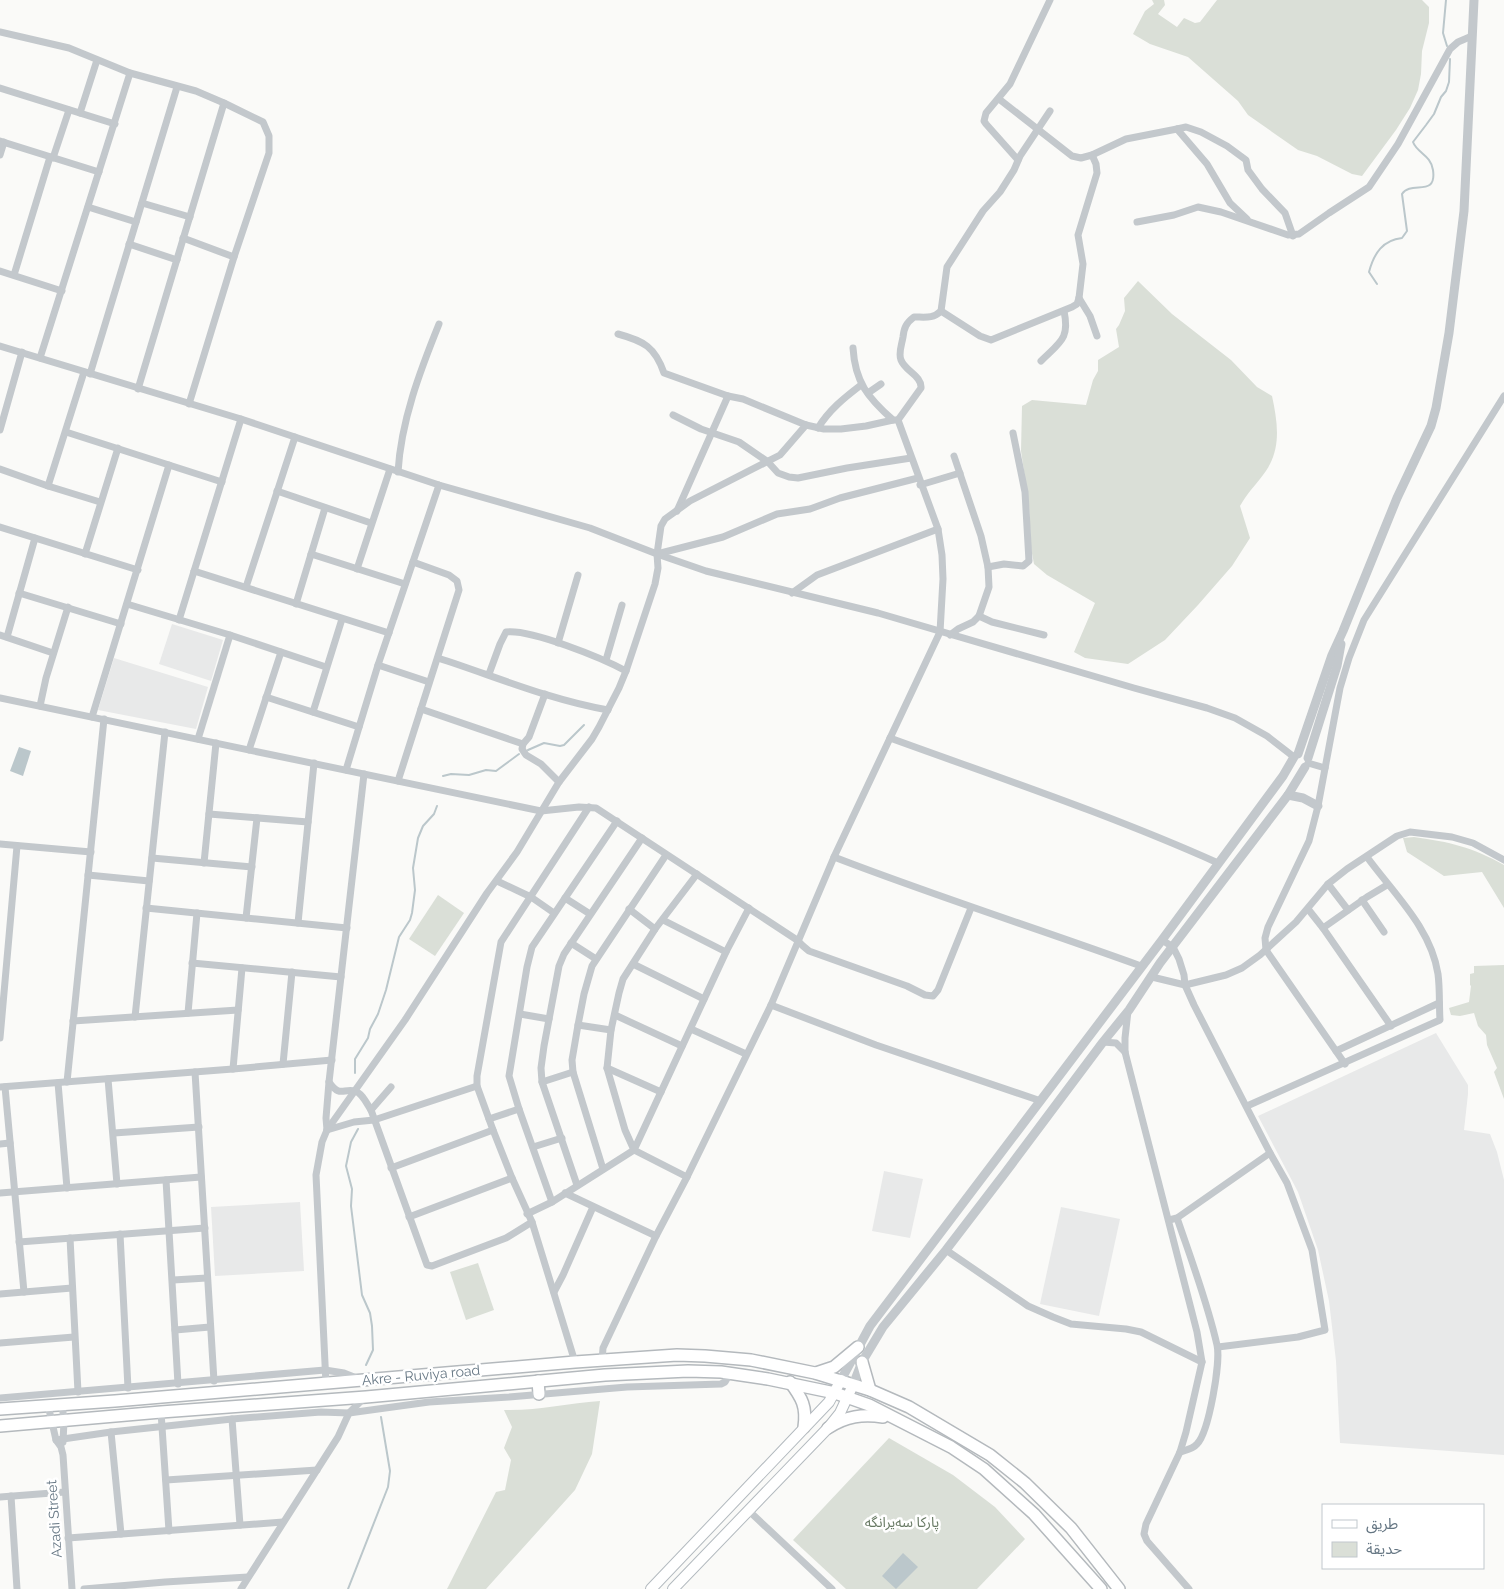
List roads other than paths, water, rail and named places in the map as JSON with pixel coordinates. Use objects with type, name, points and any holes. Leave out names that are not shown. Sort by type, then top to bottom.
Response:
[{"type":"highway","points":[[815,1373],[834,1367],[858,1347]]},
{"type":"highway","name":"Akre - Ruviya road","points":[[0,1409],[326,1384],[575,1362],[676,1356],[705,1356],[751,1360],[815,1373],[870,1390],[909,1407],[990,1455],[1025,1483],[1071,1528],[1119,1589]]},
{"type":"highway","points":[[862,1362],[870,1390]]},
{"type":"highway","name":"Akre - Ruviya road","points":[[0,1426],[659,1372],[730,1373],[790,1382],[835,1393],[869,1405],[942,1441],[991,1475],[1034,1514],[1101,1589]]},
{"type":"highway","points":[[538,1381],[539,1394]]},
{"type":"highway","points":[[790,1382],[804,1404],[806,1415],[804,1427]]},
{"type":"highway","points":[[828,1428],[844,1419],[858,1415],[894,1418]]},
{"type":"main road","points":[[651,1589],[829,1402],[841,1380]]},
{"type":"main road","points":[[673,1589],[828,1428],[840,1413],[853,1384]]},
{"type":"main road","points":[[710,1527],[722,1538]]},
{"type":"street","points":[[1018,160],[984,121],[986,113],[1010,84],[1050,0]]},
{"type":"street","points":[[1307,763],[1300,768],[1294,762],[1332,655],[1344,631],[1397,498],[1431,426],[1436,408],[1449,333],[1464,211],[1474,0]]},
{"type":"street","points":[[0,32],[70,48],[130,73],[196,91],[224,102],[262,122],[266,128],[270,144],[269,153],[234,257],[189,404]]},
{"type":"street","points":[[1136,222],[1174,215],[1198,207],[1221,212],[1293,236],[1300,234],[1369,187],[1398,144],[1450,49],[1458,42],[1472,36]]},
{"type":"street","points":[[80,113],[97,60]]},
{"type":"street","points":[[40,358],[130,73]]},
{"type":"street","points":[[48,486],[129,244],[177,87]]},
{"type":"street","points":[[0,88],[115,124]]},
{"type":"street","points":[[999,99],[1072,156],[1081,158],[1092,155],[1126,139],[1186,127],[1200,132],[1227,146],[1246,160],[1248,170],[1262,189],[1285,214],[1293,236]]},
{"type":"street","points":[[138,389],[224,102]]},
{"type":"street","points":[[14,275],[51,157],[69,110]]},
{"type":"street","points":[[618,334],[642,342],[653,350],[664,372],[728,396],[743,399],[806,425],[818,428],[841,429],[895,420],[918,392],[921,384],[901,360],[900,354],[904,327],[914,317],[936,316],[941,311],[947,267],[983,211],[1000,192],[1050,111]]},
{"type":"street","points":[[1177,129],[1206,164],[1230,203],[1248,221]]},
{"type":"street","points":[[0,155],[2,141],[99,172]]},
{"type":"street","points":[[941,311],[980,336],[991,340],[1072,308],[1077,304],[1083,264],[1078,235],[1097,174],[1096,164],[1092,155]]},
{"type":"street","points":[[142,203],[190,217]]},
{"type":"street","points":[[88,207],[136,222]]},
{"type":"street","points":[[183,238],[234,257]]},
{"type":"street","points":[[129,244],[177,260]]},
{"type":"street","points":[[0,271],[62,291]]},
{"type":"street","points":[[1079,298],[1090,316],[1097,336]]},
{"type":"street","points":[[1041,361],[1059,344],[1066,334],[1067,328],[1064,311]]},
{"type":"street","points":[[398,472],[399,449],[406,423],[427,354],[439,324]]},
{"type":"street","points":[[0,346],[295,436],[439,485],[590,528],[706,571],[878,613],[1207,708],[1235,718],[1296,756]]},
{"type":"street","points":[[602,1361],[603,1348],[656,1236],[771,1005],[834,857],[940,632],[943,578],[938,529],[895,420],[882,410],[861,385],[856,374],[853,348]]},
{"type":"street","points":[[0,430],[22,352]]},
{"type":"street","points":[[868,392],[880,384]]},
{"type":"street","points":[[818,428],[837,404],[861,385]]},
{"type":"street","points":[[677,511],[728,396]]},
{"type":"street","points":[[1345,1064],[1266,950],[1265,938],[1268,927],[1309,841],[1318,806],[1340,688],[1364,620],[1504,396]]},
{"type":"street","points":[[673,415],[712,433],[739,442],[768,462],[778,473],[789,478],[911,458]]},
{"type":"street","points":[[179,620],[241,419]]},
{"type":"street","points":[[326,1384],[316,1175],[322,1142],[327,1130],[405,1020],[487,893],[517,852],[559,782],[592,739],[626,672],[654,584],[658,568],[657,554],[661,526],[665,519],[690,501],[780,455],[806,425]]},
{"type":"street","points":[[66,432],[222,482]]},
{"type":"street","points":[[988,567],[1004,564],[1023,566],[1029,561],[1025,492],[1013,433]]},
{"type":"street","points":[[246,587],[295,436]]},
{"type":"street","points":[[85,554],[118,448]]},
{"type":"street","points":[[950,635],[973,622],[979,616],[989,587],[988,567],[981,536],[954,456]]},
{"type":"street","points":[[92,717],[169,465]]},
{"type":"street","points":[[0,469],[100,502]]},
{"type":"street","points":[[357,568],[390,469]]},
{"type":"street","points":[[657,554],[723,537],[777,514],[810,509],[840,498],[960,473]]},
{"type":"street","points":[[346,770],[378,665],[439,485]]},
{"type":"street","points":[[277,492],[371,523]]},
{"type":"street","points":[[296,604],[325,508]]},
{"type":"street","points":[[0,527],[138,570]]},
{"type":"street","points":[[792,593],[817,575],[938,529]]},
{"type":"street","points":[[35,538],[4,636],[54,653]]},
{"type":"street","points":[[311,554],[406,584]]},
{"type":"street","points":[[398,781],[459,590],[457,581],[449,575],[413,562]]},
{"type":"street","points":[[194,571],[390,633]]},
{"type":"street","points":[[558,644],[578,575]]},
{"type":"street","points":[[19,593],[121,624]]},
{"type":"street","points":[[127,604],[230,635],[326,667]]},
{"type":"street","points":[[606,660],[622,606]]},
{"type":"street","points":[[40,706],[46,678],[68,607]]},
{"type":"street","points":[[979,616],[992,622],[1044,635]]},
{"type":"street","points":[[313,712],[342,619]]},
{"type":"street","points":[[489,674],[506,632],[516,631],[606,660],[626,672]]},
{"type":"street","points":[[853,1384],[862,1362],[883,1327],[946,1250],[1005,1173],[1129,1010],[1173,947],[1288,795],[1307,763],[1337,666],[1344,631]]},
{"type":"street","points":[[198,739],[230,635]]},
{"type":"street","points":[[249,750],[281,652]]},
{"type":"street","points":[[438,658],[545,694],[608,710]]},
{"type":"street","points":[[378,665],[430,682]]},
{"type":"street","points":[[522,744],[529,737],[545,694]]},
{"type":"street","points":[[266,697],[359,727]]},
{"type":"street","points":[[0,698],[541,811],[596,808],[750,908],[798,940],[809,950],[907,986],[925,995],[933,996],[938,990],[971,908]]},
{"type":"street","points":[[421,709],[522,744]]},
{"type":"street","points":[[67,1082],[104,719]]},
{"type":"street","points":[[135,1017],[165,732]]},
{"type":"street","points":[[890,738],[1163,838],[1218,863]]},
{"type":"street","points":[[204,863],[216,743]]},
{"type":"street","points":[[522,744],[522,749],[526,755],[541,764],[559,782]]},
{"type":"street","points":[[841,1380],[870,1326],[1162,940],[1296,756],[1305,754],[1307,763]]},
{"type":"street","points":[[298,923],[314,763]]},
{"type":"street","points":[[1307,763],[1324,768]]},
{"type":"street","points":[[327,1130],[329,1082],[364,774]]},
{"type":"street","points":[[1288,795],[1303,798],[1318,806]]},
{"type":"street","points":[[575,1362],[532,1222],[493,1130],[477,1086],[477,1076],[501,942],[589,807]]},
{"type":"street","points":[[209,814],[308,822]]},
{"type":"street","points":[[246,918],[257,818]]},
{"type":"street","points":[[552,1202],[509,1076],[526,967],[532,947],[617,821]]},
{"type":"street","points":[[1152,977],[1185,985],[1226,975],[1242,968],[1266,950],[1308,909],[1328,884],[1393,838],[1410,832],[1452,837],[1473,843],[1504,860]]},
{"type":"street","points":[[578,1186],[542,1082],[542,1060],[559,966],[571,943],[642,838]]},
{"type":"street","points":[[0,844],[90,852]]},
{"type":"street","points":[[0,1038],[17,846]]},
{"type":"street","points":[[603,1169],[573,1072],[572,1060],[584,994],[596,959],[666,855]]},
{"type":"street","points":[[834,857],[971,908],[1046,932],[1141,966]]},
{"type":"street","points":[[1247,1106],[1345,1064],[1440,1020],[1438,975],[1432,949],[1413,916],[1367,857]]},
{"type":"street","points":[[152,858],[252,867]]},
{"type":"street","points":[[687,1177],[634,1150],[625,1130],[607,1068],[611,1030],[623,979],[655,929],[697,874]]},
{"type":"street","points":[[88,875],[149,881]]},
{"type":"street","points":[[497,881],[531,898],[554,913]]},
{"type":"street","points":[[1328,884],[1348,910]]},
{"type":"street","points":[[1323,928],[1387,885]]},
{"type":"street","points":[[565,898],[590,914]]},
{"type":"street","points":[[1362,900],[1384,932]]},
{"type":"street","points":[[146,908],[347,928]]},
{"type":"street","points":[[527,1214],[552,1202],[634,1150],[726,952],[750,908]]},
{"type":"street","points":[[629,909],[655,929]]},
{"type":"street","points":[[1308,909],[1391,1026]]},
{"type":"street","points":[[188,1013],[197,913]]},
{"type":"street","points":[[663,920],[726,952]]},
{"type":"street","points":[[1162,940],[1173,947],[1184,975],[1185,985],[1287,1183],[1312,1250],[1325,1330],[1298,1337],[1218,1347]]},
{"type":"street","points":[[571,943],[596,959]]},
{"type":"street","points":[[192,963],[341,977]]},
{"type":"street","points":[[633,964],[704,1000]]},
{"type":"street","points":[[233,1069],[242,968]]},
{"type":"street","points":[[283,1064],[292,972]]},
{"type":"street","points":[[1336,1051],[1439,1003]]},
{"type":"street","points":[[771,1005],[876,1046],[1041,1101]]},
{"type":"street","points":[[73,1022],[238,1010]]},
{"type":"street","points":[[1129,1010],[1125,1052],[1153,1163],[1200,1286],[1218,1347],[1209,1417],[1203,1435],[1198,1444],[1180,1452]]},
{"type":"street","points":[[520,1014],[550,1019]]},
{"type":"street","points":[[614,1015],[682,1046]]},
{"type":"street","points":[[578,1025],[611,1030]]},
{"type":"street","points":[[690,1029],[746,1054]]},
{"type":"street","points":[[1103,1042],[1116,1044],[1125,1052]]},
{"type":"street","points":[[24,1292],[3,1087],[332,1060]]},
{"type":"street","points":[[607,1068],[661,1092]]},
{"type":"street","points":[[195,1072],[214,1381]]},
{"type":"street","points":[[542,1082],[573,1072]]},
{"type":"street","points":[[108,1079],[118,1184]]},
{"type":"street","points":[[329,1082],[333,1087],[342,1092],[354,1091],[360,1095],[371,1110],[427,1265],[430,1266],[506,1238],[532,1222]]},
{"type":"street","points":[[58,1083],[66,1188]]},
{"type":"street","points":[[327,1130],[354,1122],[374,1120],[477,1086]]},
{"type":"street","points":[[371,1110],[391,1087]]},
{"type":"street","points":[[489,1119],[519,1109]]},
{"type":"street","points":[[114,1133],[198,1127]]},
{"type":"street","points":[[391,1168],[493,1130]]},
{"type":"street","points":[[533,1147],[562,1138]]},
{"type":"street","points":[[0,1144],[10,1143]]},
{"type":"street","points":[[1173,1219],[1270,1153]]},
{"type":"street","points":[[993,1163],[1005,1173]]},
{"type":"street","points":[[0,1193],[201,1177]]},
{"type":"street","points":[[409,1217],[512,1178]]},
{"type":"street","points":[[166,1180],[178,1384]]},
{"type":"street","points":[[565,1193],[656,1236]]},
{"type":"street","points":[[554,1292],[563,1276],[593,1207]]},
{"type":"street","points":[[1173,1219],[1202,1362],[1196,1395],[1180,1452],[1146,1524],[1144,1534],[1146,1541],[1189,1589]]},
{"type":"street","points":[[19,1242],[204,1228]]},
{"type":"street","points":[[120,1234],[128,1388]]},
{"type":"street","points":[[70,1238],[78,1392]]},
{"type":"street","points":[[946,1250],[1028,1306],[1071,1324],[1141,1332],[1202,1362]]},
{"type":"street","points":[[173,1280],[208,1278]]},
{"type":"street","points":[[0,1294],[72,1288]]},
{"type":"street","points":[[175,1330],[210,1327]]},
{"type":"street","points":[[0,1343],[74,1337]]},
{"type":"street","points":[[0,1398],[325,1370],[344,1373],[362,1381]]},
{"type":"street","points":[[60,1439],[232,1419],[321,1412],[349,1413],[429,1402],[627,1386],[721,1384],[725,1382],[730,1373]]},
{"type":"street","points":[[241,1589],[338,1437],[349,1413],[366,1397]]},
{"type":"street","points":[[341,1399],[349,1413]]},
{"type":"street","name":"Azadi Street","points":[[60,1439],[64,1421],[62,1404]]},
{"type":"street","name":"Azadi Street","points":[[48,1405],[52,1422],[60,1439],[72,1589]]},
{"type":"street","points":[[161,1412],[169,1531]]},
{"type":"street","points":[[232,1419],[240,1525]]},
{"type":"street","points":[[111,1432],[120,1534]]},
{"type":"street","points":[[166,1480],[317,1470]]},
{"type":"street","points":[[0,1497],[65,1492]]},
{"type":"street","points":[[12,1496],[16,1589]]},
{"type":"street","points":[[749,1511],[832,1589]]},
{"type":"street","points":[[68,1538],[284,1522]]},
{"type":"street","points":[[84,1589],[248,1577]]},
{"type":"waterway","points":[[1446,0],[1443,33],[1447,46]]},
{"type":"waterway","points":[[1377,284],[1369,272],[1377,253],[1390,241],[1402,238],[1407,231],[1402,194],[1411,188],[1431,184],[1433,178],[1430,161],[1413,142],[1434,114],[1441,97],[1446,91],[1449,82],[1450,59]]},
{"type":"waterway","points":[[528,750],[544,743],[564,745],[584,725]]},
{"type":"waterway","points":[[443,776],[451,774],[469,775],[486,770],[496,771],[519,754]]},
{"type":"waterway","points":[[355,1073],[355,1059],[368,1038],[370,1029],[378,1014],[399,937],[410,920],[412,913],[415,890],[413,868],[418,838],[423,826],[434,814],[437,806]]},
{"type":"waterway","points":[[358,1129],[351,1142],[346,1166],[352,1189],[351,1206],[362,1295],[370,1313],[372,1326],[373,1350],[366,1365]]},
{"type":"waterway","points":[[348,1589],[388,1487],[390,1471],[381,1417]]},
{"type":"park label","name":"پارکا سەیرانگه","points":[[902,1522]]}]
